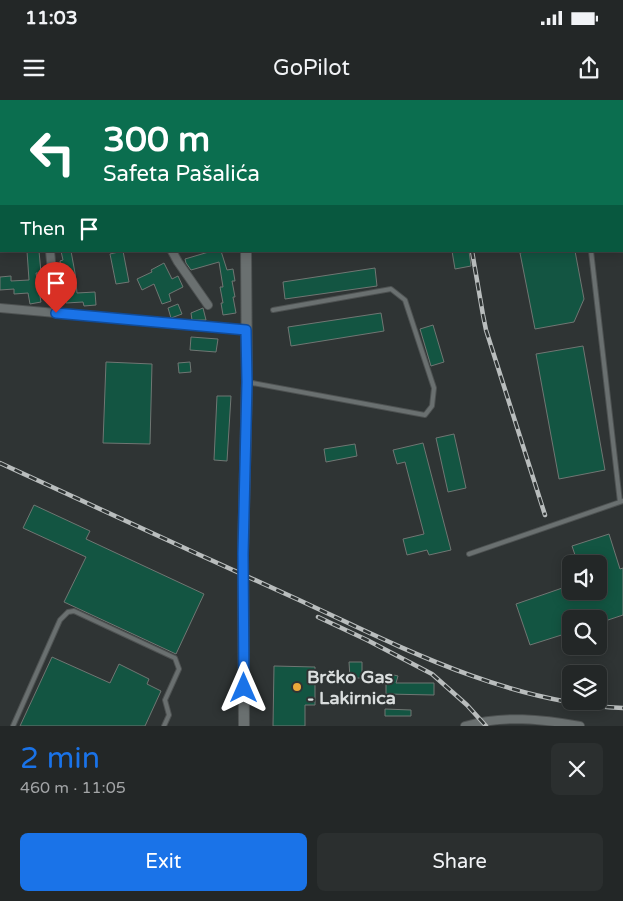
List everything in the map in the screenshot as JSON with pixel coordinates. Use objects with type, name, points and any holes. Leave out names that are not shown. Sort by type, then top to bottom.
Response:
[{"type":"main road","points":[[244,726],[243,554],[247,382],[246,252]]},
{"type":"street","points":[[50,252],[56,313]]},
{"type":"street","points":[[173,252],[208,305]]},
{"type":"street","points":[[0,308],[246,330]]},
{"type":"street","points":[[465,726],[480,722],[516,718],[580,726]]},
{"type":"lane","points":[[468,554],[622,502],[590,252]]},
{"type":"lane","points":[[247,382],[425,415],[432,406],[434,388],[417,332],[405,300],[391,289],[272,310]]},
{"type":"lane","points":[[12,726],[60,620],[68,612],[74,611],[175,658],[180,669],[165,700],[169,715],[164,726]]},
{"type":"building","points":[[27,252],[39,252],[41,273],[36,273],[41,302],[30,304],[28,293],[14,294],[14,289],[0,290],[0,277],[11,276],[11,281],[29,280]]},
{"type":"building","points":[[61,252],[71,252],[77,293],[95,292],[96,305],[84,306],[83,302],[66,303],[60,261],[63,260]]},
{"type":"building","points":[[123,252],[129,282],[116,284],[110,254]]},
{"type":"building","points":[[209,252],[221,252],[227,270],[233,269],[235,281],[232,281],[235,297],[233,297],[236,313],[223,315],[220,287],[223,287],[219,262],[191,270],[185,259]]},
{"type":"building","points":[[452,252],[469,252],[471,266],[455,269]]},
{"type":"building","points":[[575,252],[584,299],[574,322],[535,329],[520,253]]},
{"type":"building","points":[[164,263],[172,279],[178,276],[183,287],[169,294],[171,301],[162,304],[154,284],[142,290],[137,279],[152,272],[151,270]]},
{"type":"building","points":[[375,268],[377,286],[285,299],[283,282]]},
{"type":"building","points":[[178,304],[182,314],[171,318],[168,308]]},
{"type":"building","points":[[203,308],[206,320],[192,320],[191,313]]},
{"type":"building","points":[[381,313],[384,331],[291,346],[288,327]]},
{"type":"building","points":[[433,325],[444,362],[431,366],[420,329]]},
{"type":"building","points":[[191,337],[218,339],[216,352],[190,350]]},
{"type":"building","points":[[583,346],[605,470],[559,479],[536,354]]},
{"type":"building","points":[[106,362],[152,364],[150,444],[103,443]]},
{"type":"building","points":[[190,362],[191,372],[179,373],[178,363]]},
{"type":"building","points":[[217,396],[231,396],[227,461],[214,460]]},
{"type":"building","points":[[454,434],[466,488],[448,492],[436,438]]},
{"type":"building","points":[[423,443],[451,550],[429,555],[427,550],[407,555],[403,539],[424,534],[405,462],[397,464],[393,450]]},
{"type":"building","points":[[355,444],[357,456],[326,462],[324,449]]},
{"type":"building","points":[[34,505],[90,531],[86,539],[204,594],[176,654],[64,602],[86,557],[23,528]]},
{"type":"building","points":[[609,534],[620,569],[623,568],[623,615],[607,620],[607,610],[562,610],[562,635],[530,645],[516,604],[562,588],[562,600],[607,600],[607,555],[575,555],[572,546]]},
{"type":"building","points":[[52,657],[110,683],[119,664],[149,679],[147,684],[161,691],[145,726],[20,726]]},
{"type":"building","points":[[349,662],[362,662],[362,678],[350,678]]},
{"type":"building","points":[[274,666],[315,667],[315,705],[305,705],[305,726],[273,726]]},
{"type":"building","points":[[386,673],[398,676],[396,683],[434,683],[434,695],[386,694]]},
{"type":"building","points":[[385,709],[411,710],[411,716],[385,716]]},
{"type":"railway","points":[[472,252],[486,330],[545,515]]},
{"type":"railway","points":[[0,463],[416,654],[456,670],[538,696],[580,704],[623,708]]},
{"type":"railway","points":[[318,617],[432,674],[467,705],[486,726]]},
{"type":"place","name":"Brčko Gas - Lakirnica","points":[[297,687]]},
{"type":"route","points":[[56,313],[246,330],[247,382],[243,554],[244,688]]}]
